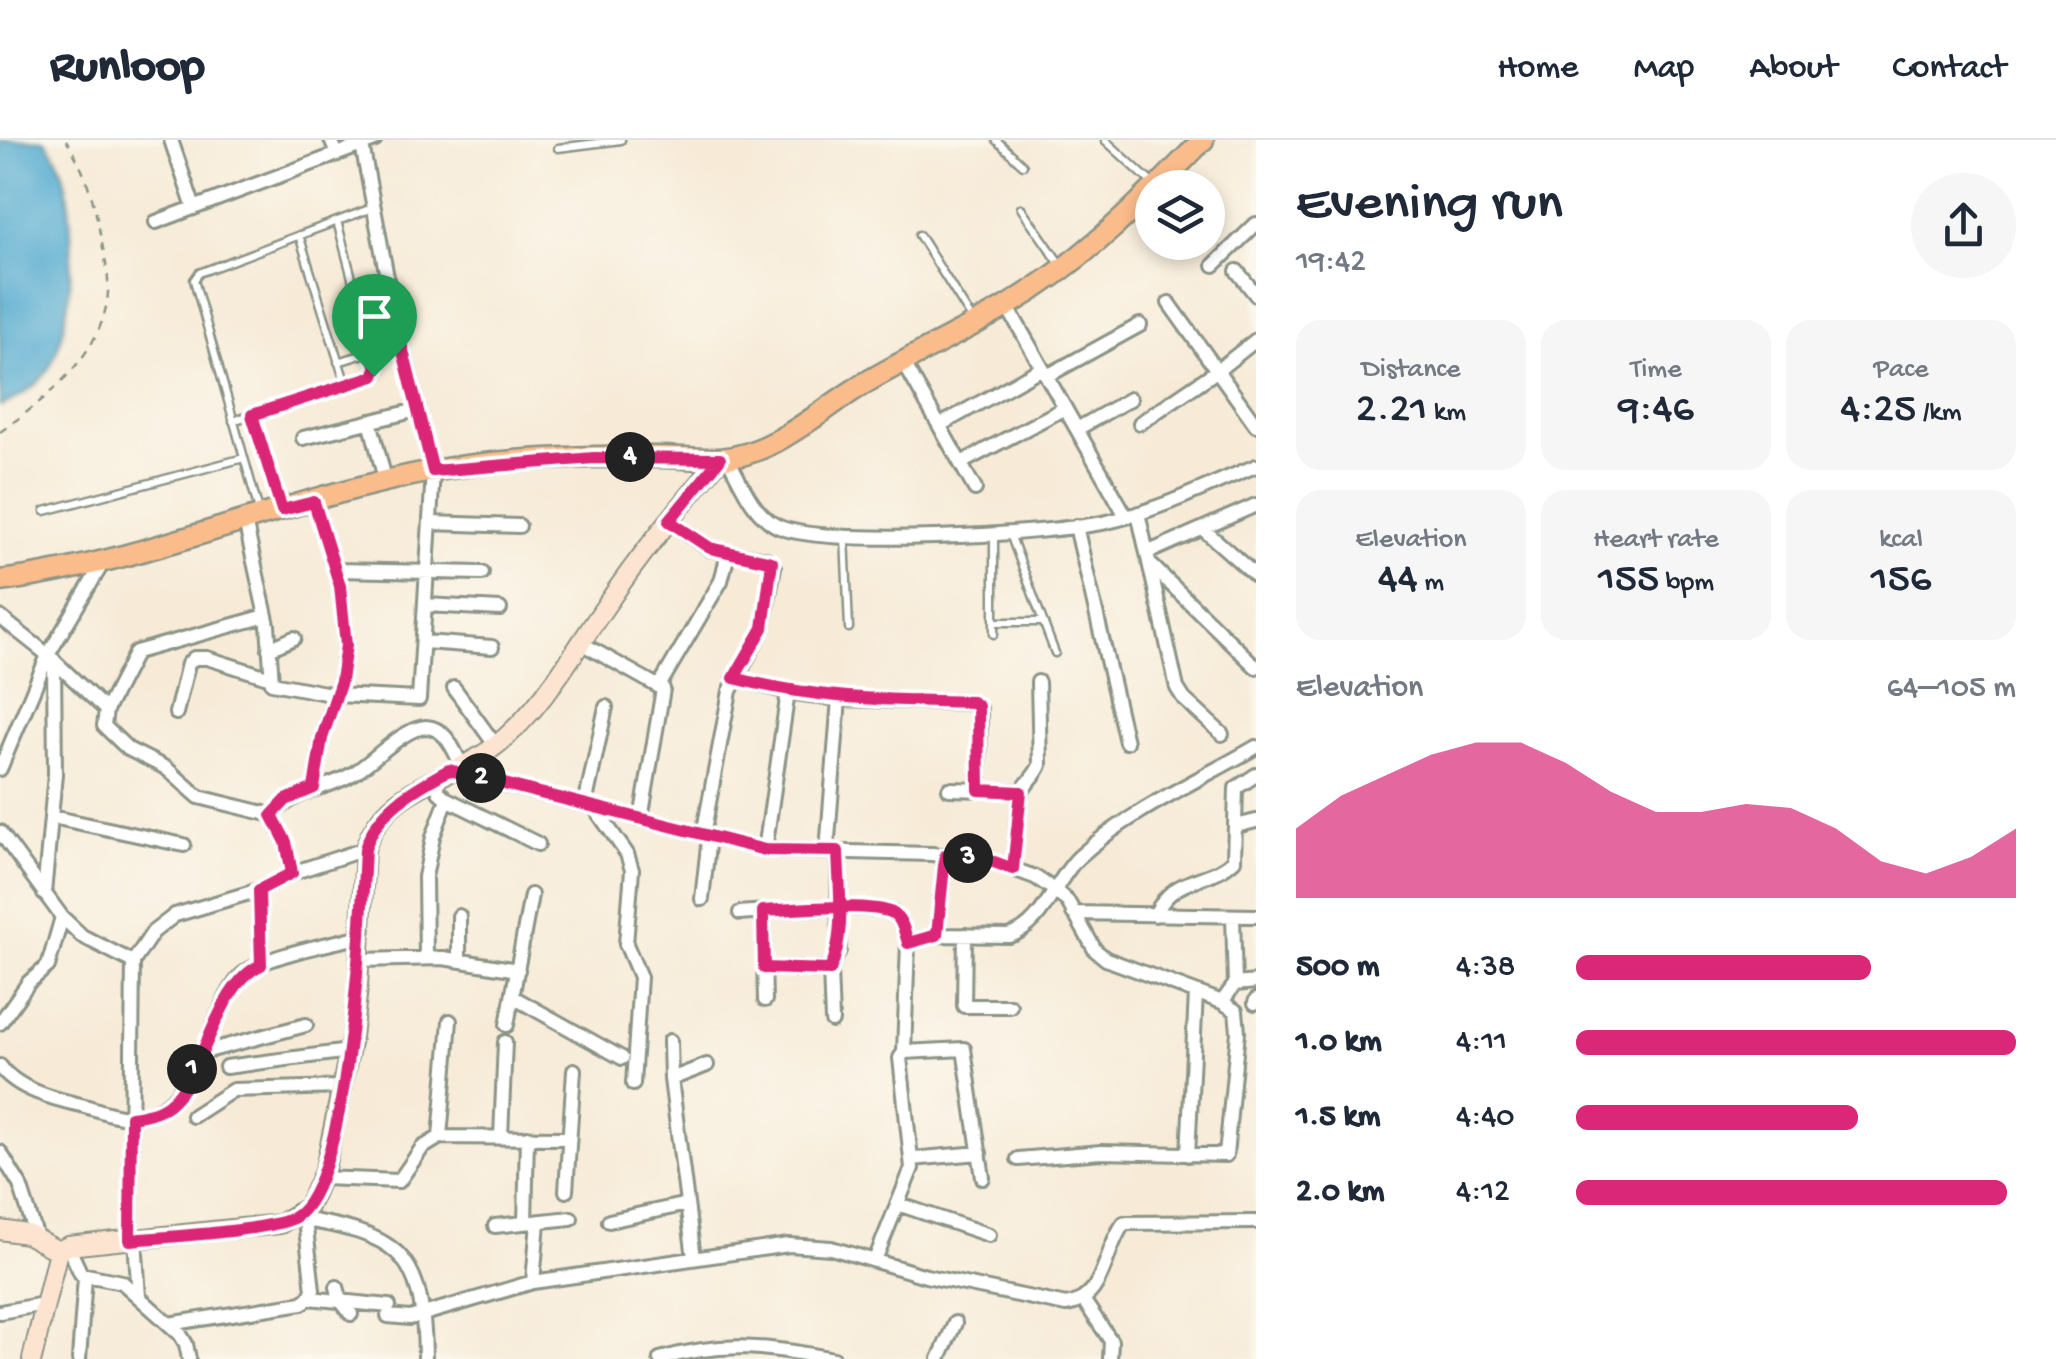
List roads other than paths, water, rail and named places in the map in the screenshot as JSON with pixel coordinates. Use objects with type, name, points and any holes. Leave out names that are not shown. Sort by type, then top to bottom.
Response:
[{"type":"main road","points":[[1171,170],[1195,143]]},
{"type":"main road","points":[[0,581],[104,561],[433,471],[576,458],[724,458],[770,443],[864,384],[1007,306],[1064,269],[1135,208]]},
{"type":"main road","points":[[0,1230],[63,1248],[300,1219],[322,1178],[349,1052],[362,936],[365,849],[370,832],[390,808],[496,746],[516,727],[669,521],[724,458]]},
{"type":"main road","points":[[32,1359],[44,1304],[63,1248]]},
{"type":"street","points":[[170,140],[194,208]]},
{"type":"street","points":[[330,140],[337,154]]},
{"type":"street","points":[[156,222],[368,142],[373,207],[433,471],[419,698],[336,695],[277,686],[271,678],[253,519]]},
{"type":"street","points":[[1214,265],[1256,224]]},
{"type":"street","points":[[1237,271],[1256,295]]},
{"type":"street","points":[[1169,302],[1256,425]]},
{"type":"street","points":[[1007,306],[1077,429],[1132,514],[1148,558],[1177,688],[1222,734]]},
{"type":"street","points":[[940,425],[1140,325]]},
{"type":"street","points":[[1140,422],[1256,340]]},
{"type":"street","points":[[904,363],[975,488]]},
{"type":"street","points":[[1077,429],[1130,399]]},
{"type":"street","points":[[961,463],[1066,408]]},
{"type":"street","points":[[303,438],[417,410]]},
{"type":"street","points":[[370,422],[386,483]]},
{"type":"street","points":[[724,458],[762,517],[790,532],[844,536],[994,534],[1076,526],[1132,514],[1256,466]]},
{"type":"street","points":[[314,502],[336,570],[345,614],[346,645],[322,738],[314,788]]},
{"type":"street","points":[[1148,558],[1256,505]]},
{"type":"street","points":[[669,521],[693,540],[728,554],[766,559],[774,567],[763,628],[734,678],[706,836],[702,898]]},
{"type":"street","points":[[430,523],[519,526]]},
{"type":"street","points":[[1076,526],[1126,742]]},
{"type":"street","points":[[1203,528],[1256,576]]},
{"type":"street","points":[[660,686],[722,582],[728,554]]},
{"type":"street","points":[[1148,558],[1256,666]]},
{"type":"street","points":[[0,769],[51,658],[104,561]]},
{"type":"street","points":[[336,570],[482,573]]},
{"type":"street","points":[[426,605],[500,609]]},
{"type":"street","points":[[266,616],[136,652],[106,710],[104,726],[122,744],[166,768],[200,796],[272,815],[286,842],[292,873]]},
{"type":"street","points":[[0,617],[106,710]]},
{"type":"street","points":[[270,649],[294,638]]},
{"type":"street","points":[[424,642],[492,647]]},
{"type":"street","points":[[581,643],[660,686],[664,696],[641,820]]},
{"type":"street","points":[[44,894],[55,774],[51,658]]},
{"type":"street","points":[[176,713],[188,664],[194,658],[207,658],[271,678]]},
{"type":"street","points":[[734,678],[788,692],[839,699],[972,702],[978,706],[979,790]]},
{"type":"street","points":[[1013,869],[1021,792],[1040,764],[1038,682]]},
{"type":"street","points":[[454,688],[496,746]]},
{"type":"street","points":[[765,850],[788,692]]},
{"type":"street","points":[[832,1021],[830,970],[838,950],[840,907],[832,851],[839,699]]},
{"type":"street","points":[[606,707],[589,806],[627,854],[632,870],[626,944],[640,976],[633,1084]]},
{"type":"street","points":[[272,815],[286,800],[353,774],[414,730],[428,727],[446,736],[448,771],[440,792],[538,844]]},
{"type":"street","points":[[908,943],[937,935],[1020,933],[1056,891],[1071,864],[1114,830],[1256,748]]},
{"type":"street","points":[[448,771],[765,850],[945,856],[994,862],[1056,891],[1106,959],[1222,1002],[1236,1012],[1226,1156],[1102,1152],[1018,1159]]},
{"type":"street","points":[[1155,915],[1166,896],[1185,882],[1230,864],[1236,851],[1236,788],[1256,775]]},
{"type":"street","points":[[949,789],[1021,792]]},
{"type":"street","points":[[426,958],[424,877],[447,799]]},
{"type":"street","points":[[52,817],[184,844]]},
{"type":"street","points":[[1236,826],[1256,821]]},
{"type":"street","points":[[0,832],[62,917],[82,936],[132,962]]},
{"type":"street","points":[[140,1298],[132,1240],[132,962],[153,932],[175,915],[259,890],[292,873],[365,849]]},
{"type":"street","points":[[937,935],[945,856]]},
{"type":"street","points":[[259,890],[261,965]]},
{"type":"street","points":[[507,1025],[531,895]]},
{"type":"street","points":[[740,913],[840,907],[896,915],[908,943],[904,1052],[900,1058],[912,1168],[875,1260]]},
{"type":"street","points":[[763,911],[765,1000]]},
{"type":"street","points":[[1074,913],[1256,916]]},
{"type":"street","points":[[459,916],[459,960]]},
{"type":"street","points":[[1222,1002],[1234,984],[1233,916]]},
{"type":"street","points":[[0,1023],[29,982],[48,966],[62,917]]},
{"type":"street","points":[[965,935],[964,1006],[1010,1006]]},
{"type":"street","points":[[0,1066],[30,1088],[57,1100],[131,1117],[156,1112],[178,1096],[240,978],[261,965],[362,936]]},
{"type":"street","points":[[360,960],[459,960],[518,970]]},
{"type":"street","points":[[764,968],[830,970]]},
{"type":"street","points":[[1234,984],[1256,982]]},
{"type":"street","points":[[1188,1155],[1196,992]]},
{"type":"street","points":[[513,997],[622,1058]]},
{"type":"street","points":[[440,1137],[450,1022]]},
{"type":"street","points":[[1238,1023],[1256,1027]]},
{"type":"street","points":[[200,1053],[306,1026]]},
{"type":"street","points":[[501,1137],[506,1042]]},
{"type":"street","points":[[670,1042],[671,1079],[694,1258]]},
{"type":"street","points":[[904,1052],[964,1049],[983,1178]]},
{"type":"street","points":[[226,1067],[349,1052]]},
{"type":"street","points":[[671,1079],[706,1065]]},
{"type":"street","points":[[566,1191],[574,1070]]},
{"type":"street","points":[[193,1116],[233,1090],[342,1086]]},
{"type":"street","points":[[322,1178],[399,1181],[422,1148],[440,1137],[570,1138]]},
{"type":"street","points":[[526,1137],[533,1282]]},
{"type":"street","points":[[0,1152],[20,1185],[37,1238]]},
{"type":"street","points":[[911,1159],[980,1152]]},
{"type":"street","points":[[609,1221],[687,1204]]},
{"type":"street","points":[[898,1204],[989,1235]]},
{"type":"street","points":[[495,1226],[570,1218]]},
{"type":"street","points":[[310,1298],[313,1290],[300,1219],[346,1226],[373,1235],[398,1252],[412,1273],[423,1307],[425,1359]]},
{"type":"street","points":[[168,1324],[339,1294],[410,1318],[423,1307],[533,1282],[789,1245],[830,1248],[926,1276],[1066,1306],[1084,1301],[1097,1285],[1124,1224],[1256,1222]]},
{"type":"street","points":[[63,1248],[85,1276],[122,1282],[186,1344],[189,1359]]},
{"type":"street","points":[[79,1359],[85,1276]]},
{"type":"street","points":[[339,1294],[351,1314]]},
{"type":"street","points":[[1084,1301],[1112,1340],[1110,1359]]},
{"type":"street","points":[[0,1312],[44,1304]]},
{"type":"street","points":[[939,1359],[955,1323]]},
{"type":"street","points":[[660,1359],[707,1347],[730,1353],[750,1346],[834,1359]]},
{"type":"lane","points":[[558,148],[621,140]]},
{"type":"lane","points":[[996,140],[1023,165]]},
{"type":"lane","points":[[1106,140],[1137,170]]},
{"type":"lane","points":[[253,519],[244,458],[194,280],[199,273],[373,207]]},
{"type":"lane","points":[[1020,208],[1064,269]]},
{"type":"lane","points":[[233,421],[376,373],[336,221]]},
{"type":"lane","points":[[299,235],[346,385]]},
{"type":"lane","points":[[919,235],[975,324]]},
{"type":"lane","points":[[338,362],[401,343]]},
{"type":"lane","points":[[252,415],[282,510]]},
{"type":"lane","points":[[45,511],[244,458]]},
{"type":"lane","points":[[1009,533],[1055,654]]},
{"type":"lane","points":[[994,534],[994,634]]},
{"type":"lane","points":[[844,536],[849,628]]},
{"type":"lane","points":[[994,622],[1043,622]]},
{"type":"water","points":[[0,140],[45,140],[52,150],[66,188],[71,246],[67,310],[51,363],[35,385],[0,406]]}]
